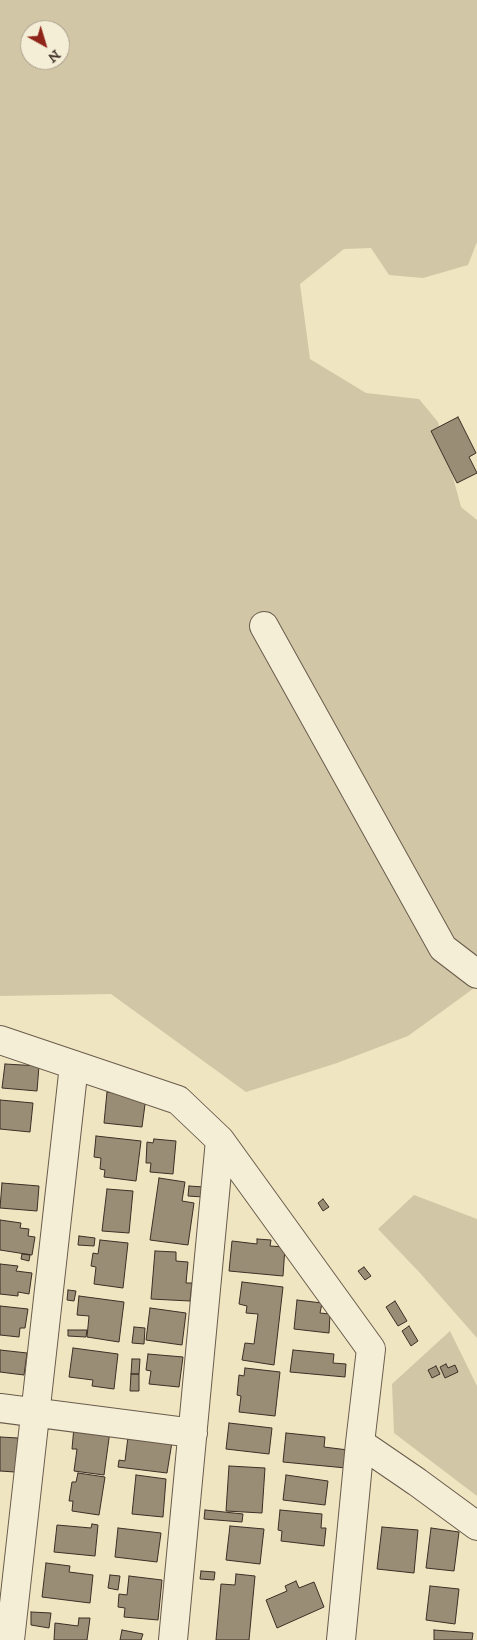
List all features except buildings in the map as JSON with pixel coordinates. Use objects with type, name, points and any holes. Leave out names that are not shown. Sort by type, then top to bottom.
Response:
[{"type":"street","points":[[264,626],[443,948],[477,974]]},
{"type":"street","points":[[0,1040],[178,1100],[220,1140],[371,1349],[341,1640]]},
{"type":"street","points":[[10,1640],[74,1065]]},
{"type":"street","points":[[173,1640],[220,1140]]},
{"type":"street","points":[[0,1408],[193,1433]]},
{"type":"street","points":[[360,1443],[477,1526]]},
{"type":"shaded area","points":[[0,0],[477,0],[477,242],[468,265],[423,278],[389,275],[371,248],[344,249],[300,284],[310,359],[366,393],[419,399],[438,422],[461,507],[477,520],[477,986],[408,1036],[337,1063],[246,1092],[111,994],[0,996]]},
{"type":"shaded area","points":[[414,1195],[477,1219],[477,1338],[420,1273],[378,1229]]},
{"type":"shaded area","points":[[450,1331],[477,1386],[477,1496],[394,1433],[392,1384]]}]
